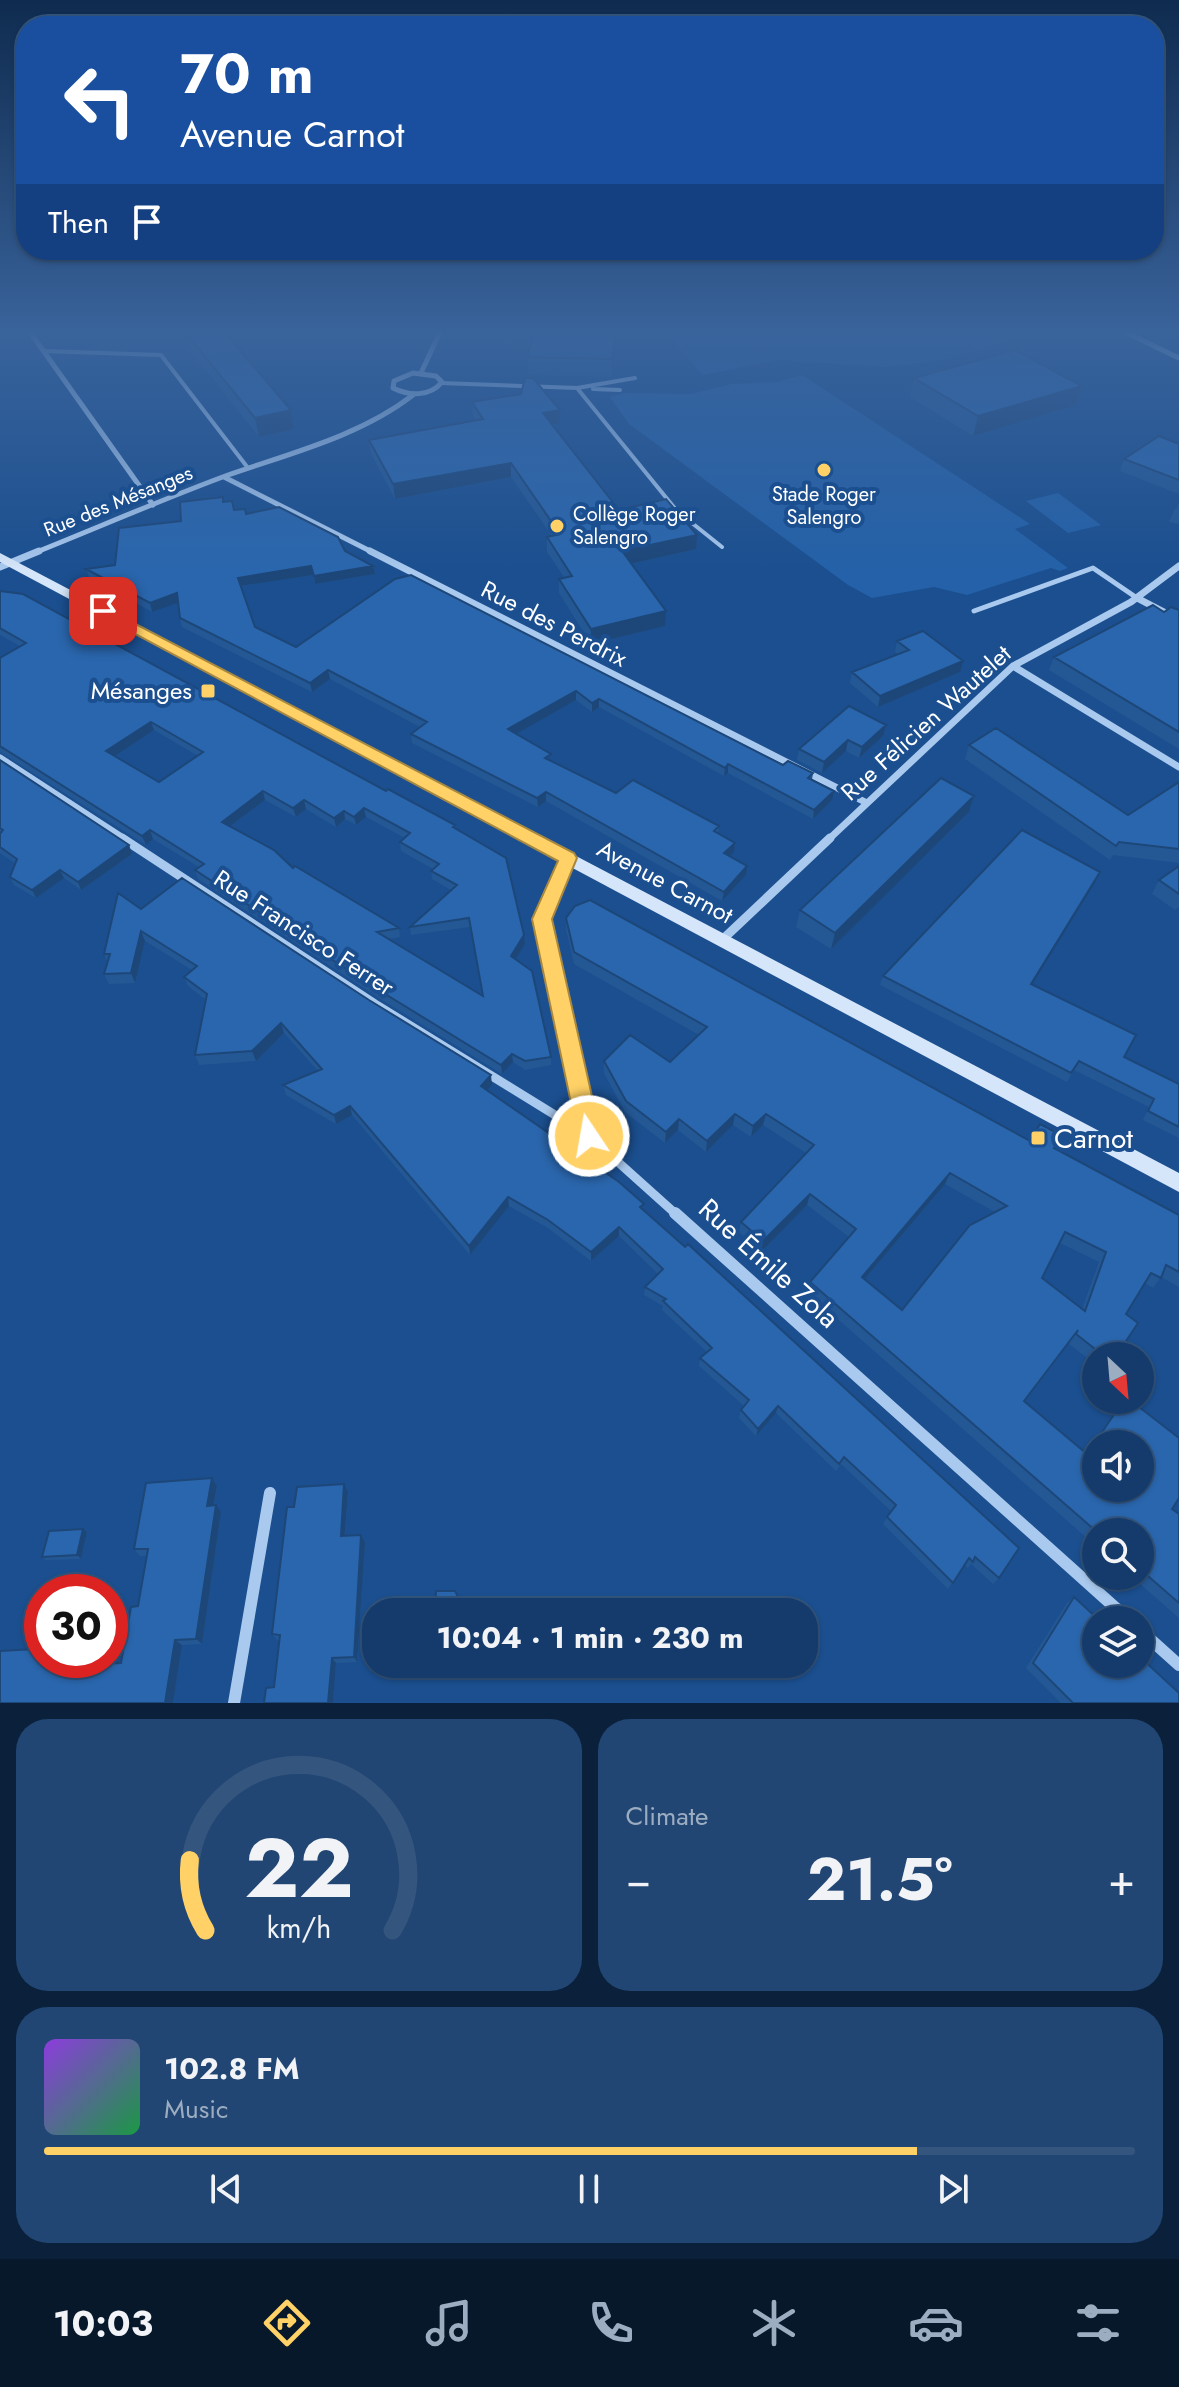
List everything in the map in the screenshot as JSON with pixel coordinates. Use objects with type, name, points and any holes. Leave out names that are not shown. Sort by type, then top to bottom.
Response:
[{"type":"main road","name":"Avenue Carnot","points":[[3,562],[1179,1183]]},
{"type":"street","points":[[87,411],[153,505]]},
{"type":"street","name":"Rue des Mésanges","points":[[3,562],[360,428],[392,411]]},
{"type":"street","name":"Rue des Perdrix","points":[[224,477],[867,803]]},
{"type":"street","name":"Rue Félicien Wautelet","points":[[722,940],[1013,666],[1137,598],[1179,566]]},
{"type":"street","points":[[1137,598],[1179,620]]},
{"type":"street","points":[[1013,666],[1179,767]]},
{"type":"street","name":"Rue Francisco Ferrer","points":[[0,758],[375,1004],[589,1136]]},
{"type":"street","points":[[568,858],[542,919],[589,1136]]},
{"type":"street","name":"Rue Émile Zola","points":[[589,1136],[1113,1606]]},
{"type":"street","points":[[234,1703],[270,1493]]},
{"type":"street","points":[[1154,1643],[1179,1665]]},
{"type":"lane","points":[[204,411],[248,468]]},
{"type":"lane","points":[[596,411],[677,511],[722,547]]},
{"type":"lane","points":[[974,611],[1093,568],[1137,598]]},
{"type":"shaded area","name":"Stade Roger Salengro","points":[[620,411],[858,411],[1030,524],[1015,529],[1068,568],[1060,571],[1051,568],[967,595],[934,587],[872,598],[848,585],[629,424]]},
{"type":"shaded area","points":[[1058,493],[1101,525],[1068,533],[1026,501]]},
{"type":"building","points":[[250,411],[284,411],[255,418]]},
{"type":"building","points":[[478,411],[552,411],[543,413],[619,510],[666,499],[697,535],[622,551],[666,611],[591,629],[559,579],[572,576],[547,537],[560,534],[511,463],[393,484],[369,440],[483,419]]},
{"type":"building","points":[[970,411],[994,411],[978,416]]},
{"type":"building","points":[[1159,436],[1179,444],[1179,480],[1124,459]]},
{"type":"building","points":[[223,497],[223,502],[232,501],[234,510],[245,509],[246,514],[279,507],[338,537],[345,551],[373,566],[314,576],[311,566],[238,578],[255,627],[296,647],[395,579],[411,575],[783,765],[788,761],[813,773],[808,778],[834,791],[814,810],[728,764],[725,768],[599,699],[592,703],[576,691],[508,729],[551,754],[545,758],[616,793],[633,780],[719,826],[714,831],[735,843],[724,853],[747,866],[724,892],[546,792],[537,798],[411,734],[427,722],[328,670],[310,683],[180,618],[177,593],[150,603],[86,569],[115,565],[119,528],[181,521],[180,502]]},
{"type":"building","points":[[0,591],[23,594],[386,791],[388,789],[455,825],[453,827],[506,858],[524,935],[511,956],[532,971],[551,1057],[525,1061],[512,1054],[501,1065],[377,989],[195,870],[204,864],[150,830],[142,836],[0,746],[0,658],[26,643],[0,628]],"holes":[[[151,722],[203,752],[159,782],[106,751]],[[263,791],[293,808],[304,800],[334,818],[344,811],[354,817],[364,808],[410,833],[400,842],[439,864],[431,871],[457,885],[410,927],[469,918],[483,996],[377,932],[399,928],[295,866],[293,868],[274,850],[222,822]]]},
{"type":"building","points":[[1153,605],[1164,612],[1171,607],[1179,610],[1179,732],[1054,657]]},
{"type":"building","points":[[923,631],[963,661],[880,696],[852,672],[909,650],[897,641]]},
{"type":"building","points":[[849,706],[886,725],[862,747],[848,740],[824,762],[799,749]]},
{"type":"building","points":[[996,728],[1128,815],[1179,782],[1179,849],[1119,842],[1116,846],[969,745]]},
{"type":"building","points":[[0,760],[129,845],[78,882],[60,870],[32,890],[10,877],[17,859],[0,847],[3,830],[0,828]]},
{"type":"building","points":[[941,778],[974,796],[835,933],[800,910]]},
{"type":"building","points":[[1022,830],[1100,872],[1031,984],[1136,1035],[1124,1057],[1179,1084],[1179,1127],[1148,1111],[1154,1099],[1079,1061],[1071,1073],[883,976]]},
{"type":"building","points":[[1179,866],[1179,894],[1159,880]]},
{"type":"building","points":[[182,878],[491,1075],[481,1086],[619,1182],[644,1204],[640,1207],[685,1247],[688,1244],[1019,1548],[999,1578],[975,1557],[973,1562],[969,1558],[953,1583],[887,1517],[896,1505],[844,1457],[839,1464],[778,1406],[758,1429],[741,1410],[749,1400],[700,1358],[712,1348],[663,1301],[666,1299],[645,1287],[663,1269],[619,1227],[591,1252],[548,1220],[508,1197],[469,1246],[350,1106],[334,1115],[283,1085],[322,1069],[281,1023],[252,1051],[195,1055],[207,994],[184,977],[197,966],[141,931],[131,973],[104,974],[110,954],[104,954],[118,893],[141,909]]},
{"type":"building","points":[[590,900],[1030,1141],[1040,1124],[1061,1135],[1054,1148],[1179,1215],[1179,1272],[1166,1265],[1161,1278],[1151,1273],[1126,1314],[1138,1323],[1125,1342],[1086,1342],[1076,1334],[1078,1330],[1024,1401],[1082,1450],[1082,1502],[1154,1502],[1154,1430],[1103,1430],[1114,1414],[1148,1414],[1179,1438],[1179,1498],[1172,1509],[1179,1514],[1179,1603],[1154,1581],[1154,1518],[1082,1519],[810,1282],[856,1229],[810,1194],[763,1241],[741,1222],[814,1145],[766,1114],[753,1126],[735,1114],[707,1141],[679,1119],[666,1132],[626,1101],[604,1061],[630,1035],[670,1062],[707,1027],[574,952],[566,918],[575,906]],"holes":[[[950,1173],[1007,1206],[970,1225],[902,1310],[862,1277]],[[1065,1232],[1106,1252],[1085,1311],[1042,1278]]]},
{"type":"building","points":[[212,1478],[207,1506],[216,1505],[196,1639],[175,1640],[165,1703],[0,1703],[0,1651],[24,1650],[24,1678],[128,1678],[128,1624],[131,1607],[138,1606],[148,1549],[134,1549],[146,1483]]},
{"type":"building","points":[[344,1484],[341,1536],[361,1535],[354,1657],[332,1658],[328,1703],[264,1703],[266,1688],[274,1687],[280,1635],[272,1634],[287,1507],[294,1507],[297,1487]]},
{"type":"building","points":[[83,1529],[77,1555],[42,1557],[49,1531]]},
{"type":"building","points":[[436,1591],[455,1591],[459,1598],[436,1598]]},
{"type":"building","points":[[1074,1597],[1084,1606],[1082,1678],[1154,1678],[1154,1670],[1179,1693],[1179,1703],[1073,1703],[1033,1663]]},
{"type":"place","name":"Stade Roger Salengro","points":[[824,470]]},
{"type":"place","name":"Collège Roger Salengro","points":[[557,526]]},
{"type":"place","name":"Mésanges","points":[[208,691]]},
{"type":"place","name":"Carnot","points":[[1038,1138]]},
{"type":"route","points":[[103,611],[568,858],[542,919],[589,1136]]}]
